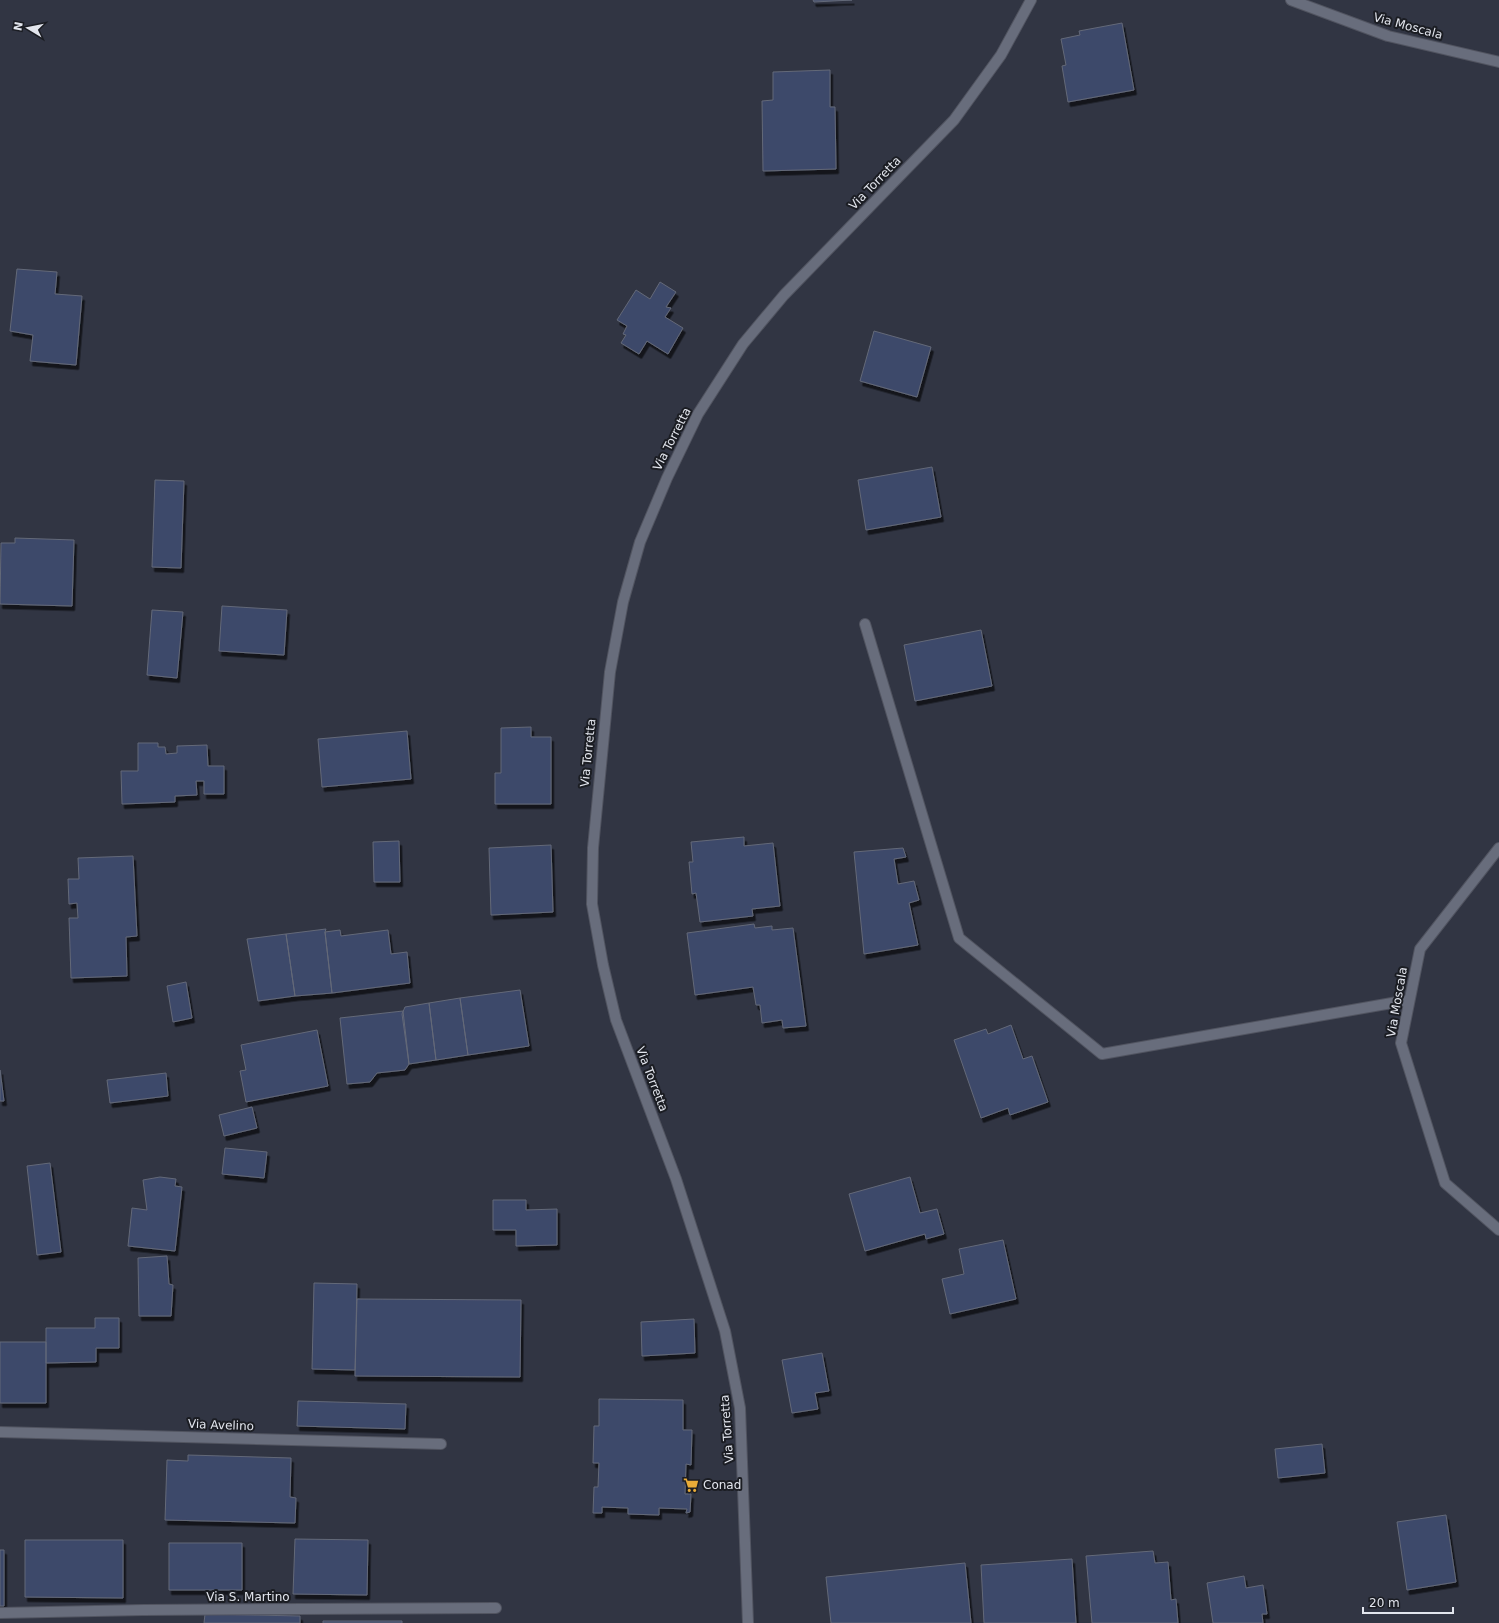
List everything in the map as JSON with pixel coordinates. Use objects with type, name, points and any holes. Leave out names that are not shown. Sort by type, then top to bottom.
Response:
[{"type":"street","name":"Via Torretta","points":[[748,1623],[740,1408],[725,1331],[676,1179],[616,1020],[602,965],[592,904],[593,848],[610,672],[623,602],[640,542],[667,478],[698,414],[743,344],[784,295],[954,120],[1001,55],[1031,0]]},
{"type":"street","name":"Via Moscala","points":[[1291,0],[1388,36],[1499,62]]},
{"type":"street","points":[[865,624],[960,938],[1102,1054],[1410,1000]]},
{"type":"street","name":"Via Moscala","points":[[1499,848],[1420,949],[1402,1043],[1445,1183],[1499,1230]]},
{"type":"street","name":"Via Avelino","points":[[0,1432],[441,1444]]},
{"type":"street","name":"Via S. Martino","points":[[0,1613],[143,1610],[496,1608]]},
{"type":"building","points":[[813,0],[852,0],[814,2]]},
{"type":"building","points":[[1122,23],[1134,90],[1068,102],[1062,66],[1066,65],[1061,39],[1080,35],[1079,31]]},
{"type":"building","points":[[830,70],[830,107],[835,107],[836,169],[763,171],[762,101],[773,100],[773,72]]},
{"type":"building","points":[[17,269],[57,272],[55,294],[82,296],[76,365],[30,361],[33,335],[10,331]]},
{"type":"building","points":[[660,282],[676,292],[666,307],[671,308],[665,317],[683,328],[668,354],[647,341],[639,354],[621,343],[626,335],[623,334],[627,326],[617,320],[636,290],[650,299]]},
{"type":"building","points":[[874,331],[931,347],[917,397],[860,381]]},
{"type":"building","points":[[932,467],[941,517],[866,530],[858,480]]},
{"type":"building","points":[[155,480],[184,481],[181,568],[152,567]]},
{"type":"building","points":[[15,538],[74,540],[72,606],[0,604],[1,543],[15,543]]},
{"type":"building","points":[[222,606],[287,610],[284,655],[219,651]]},
{"type":"building","points":[[152,610],[183,612],[177,678],[147,675]]},
{"type":"building","points":[[981,630],[992,686],[915,701],[904,645]]},
{"type":"building","points":[[531,727],[531,737],[551,737],[551,804],[495,804],[495,773],[501,773],[501,728]]},
{"type":"building","points":[[407,731],[411,779],[322,787],[318,739]]},
{"type":"building","points":[[138,743],[158,743],[158,747],[165,747],[166,754],[177,753],[177,746],[207,745],[208,766],[224,766],[224,794],[204,794],[204,781],[196,781],[197,795],[175,796],[175,802],[122,804],[121,771],[138,771]]},
{"type":"building","points":[[744,837],[744,846],[773,843],[780,906],[752,909],[753,916],[700,922],[696,893],[692,894],[689,862],[693,862],[691,842]]},
{"type":"building","points":[[399,841],[400,882],[374,882],[373,842]]},
{"type":"building","points":[[551,845],[553,912],[491,915],[489,848]]},
{"type":"building","points":[[903,848],[906,857],[894,859],[898,884],[914,881],[919,900],[909,903],[918,945],[864,954],[854,852]]},
{"type":"building","points":[[133,856],[137,936],[126,937],[127,976],[71,978],[69,918],[78,918],[77,903],[69,904],[68,879],[79,879],[78,858]]},
{"type":"building","points":[[754,924],[755,928],[772,926],[772,930],[793,928],[806,1026],[783,1028],[782,1020],[762,1023],[760,1005],[756,1005],[753,987],[695,995],[687,933]]},
{"type":"building","points":[[326,929],[325,932],[332,993],[295,996],[286,934]]},
{"type":"building","points":[[340,930],[341,936],[388,930],[391,954],[407,952],[410,983],[332,993],[325,932]]},
{"type":"building","points":[[286,934],[295,996],[258,1001],[247,939]]},
{"type":"building","points":[[186,982],[192,1018],[173,1022],[167,986]]},
{"type":"building","points":[[520,990],[529,1046],[468,1055],[460,998]]},
{"type":"building","points":[[460,998],[468,1055],[436,1060],[429,1003]]},
{"type":"building","points":[[429,1003],[436,1060],[409,1064],[402,1014],[405,1007]]},
{"type":"building","points":[[403,1011],[409,1064],[405,1070],[377,1073],[370,1082],[347,1084],[340,1018]]},
{"type":"building","points":[[1011,1025],[1023,1059],[1032,1056],[1048,1102],[1010,1115],[1008,1108],[981,1118],[954,1040],[986,1029],[988,1034]]},
{"type":"building","points":[[317,1030],[328,1086],[246,1102],[240,1071],[246,1070],[241,1045]]},
{"type":"building","points":[[0,1070],[4,1101],[0,1101]]},
{"type":"building","points":[[166,1073],[168,1096],[110,1103],[107,1080]]},
{"type":"building","points":[[252,1107],[257,1128],[224,1136],[219,1115]]},
{"type":"building","points":[[225,1148],[267,1152],[264,1178],[222,1174]]},
{"type":"building","points":[[50,1163],[61,1252],[37,1255],[27,1166]]},
{"type":"building","points":[[160,1177],[176,1179],[175,1186],[182,1187],[175,1251],[128,1246],[132,1208],[147,1210],[143,1180]]},
{"type":"building","points":[[910,1177],[920,1213],[937,1209],[944,1234],[926,1239],[925,1234],[865,1251],[849,1194]]},
{"type":"building","points":[[493,1200],[526,1200],[526,1210],[557,1209],[557,1245],[516,1246],[516,1230],[493,1230]]},
{"type":"building","points":[[1003,1240],[1016,1299],[950,1314],[942,1279],[964,1274],[959,1249]]},
{"type":"building","points":[[167,1256],[169,1284],[173,1285],[171,1316],[139,1316],[138,1258]]},
{"type":"building","points":[[314,1283],[357,1284],[355,1370],[312,1369]]},
{"type":"building","points":[[357,1299],[521,1300],[520,1377],[355,1376]]},
{"type":"building","points":[[95,1318],[119,1318],[119,1348],[96,1348],[96,1362],[46,1363],[46,1328],[95,1328]]},
{"type":"building","points":[[694,1319],[695,1353],[642,1356],[641,1322]]},
{"type":"building","points":[[0,1342],[46,1342],[46,1403],[0,1403]]},
{"type":"building","points":[[822,1353],[829,1391],[815,1393],[818,1409],[792,1413],[782,1360]]},
{"type":"building","points":[[599,1399],[683,1400],[683,1430],[692,1430],[691,1465],[686,1464],[685,1494],[691,1494],[690,1512],[686,1513],[687,1509],[659,1508],[659,1515],[628,1514],[628,1508],[602,1507],[602,1513],[593,1513],[594,1487],[598,1487],[599,1463],[593,1463],[594,1426],[599,1426]]},
{"type":"building","points":[[298,1401],[406,1404],[405,1429],[297,1426]]},
{"type":"building","points":[[1322,1444],[1325,1473],[1278,1478],[1275,1449]]},
{"type":"building","points":[[188,1455],[291,1458],[290,1497],[296,1498],[295,1523],[165,1520],[167,1460],[188,1461]]},
{"type":"building","points":[[1446,1515],[1456,1582],[1407,1590],[1397,1522]]},
{"type":"building","points":[[295,1539],[368,1540],[367,1595],[293,1594]]},
{"type":"building","points":[[25,1540],[123,1540],[123,1598],[25,1597]]},
{"type":"building","points":[[169,1543],[242,1543],[242,1590],[169,1590]]},
{"type":"building","points":[[0,1550],[4,1550],[4,1606],[0,1606]]},
{"type":"building","points":[[1153,1551],[1155,1563],[1168,1562],[1171,1600],[1176,1599],[1178,1623],[1092,1623],[1086,1556]]},
{"type":"building","points":[[1072,1559],[1076,1623],[984,1623],[981,1565]]},
{"type":"building","points":[[965,1563],[971,1623],[831,1623],[826,1577]]},
{"type":"building","points":[[1244,1576],[1246,1588],[1263,1585],[1267,1614],[1262,1614],[1263,1623],[1213,1623],[1207,1583]]},
{"type":"building","points":[[205,1614],[300,1616],[300,1623],[204,1623]]},
{"type":"building","points":[[323,1621],[402,1621],[402,1623],[323,1623]]},
{"type":"place","name":"Conad","points":[[691,1485]]}]
